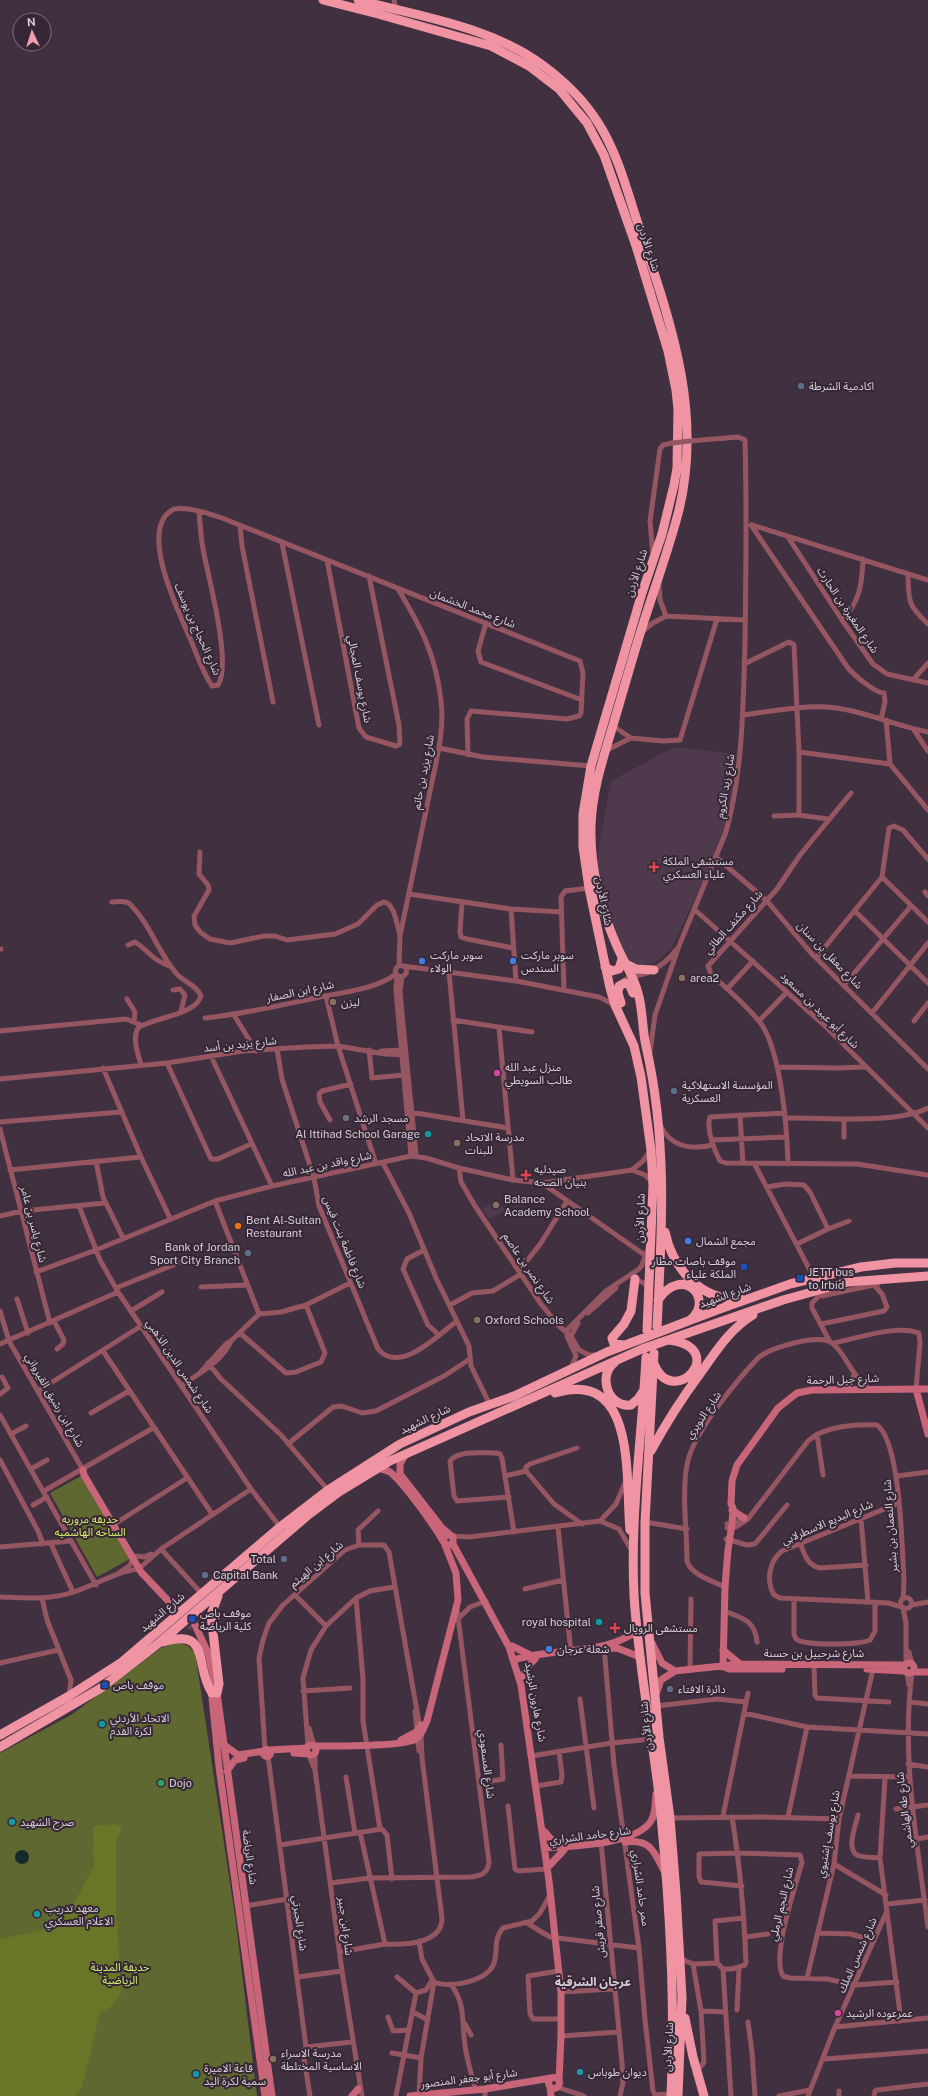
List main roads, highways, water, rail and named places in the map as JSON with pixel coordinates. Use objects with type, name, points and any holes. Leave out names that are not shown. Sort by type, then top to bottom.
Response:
[{"type":"highway","name":"شارع الأردن","points":[[323,0],[491,46],[537,72],[558,89],[573,104],[590,128],[612,172],[664,335],[676,390],[678,429],[677,468],[671,500],[662,534],[652,560],[591,766],[583,814],[583,847],[589,888],[605,968],[615,987],[615,1005],[634,1046],[641,1077],[651,1150],[654,1185],[647,1331]]},
{"type":"highway","name":"شارع الأردن","points":[[358,0],[477,32],[522,52],[547,68],[573,91],[593,114],[607,138],[621,172],[665,306],[679,358],[685,391],[686,428],[682,491],[677,516],[606,750],[592,809],[592,854],[598,894],[609,927],[639,994],[645,1044],[650,1059],[659,1122],[662,1159],[662,1223],[657,1327]]},
{"type":"highway","points":[[605,968],[612,971],[619,969],[624,961],[642,970],[654,970]]},
{"type":"highway","points":[[634,1046],[632,1032],[615,987],[625,983],[631,986],[645,1044]]},
{"type":"highway","points":[[662,1223],[668,1245],[677,1265],[696,1284],[712,1294],[731,1299],[758,1296]]},
{"type":"highway","name":"شارع الشهيد","points":[[0,1735],[69,1696],[122,1662],[280,1527],[328,1490],[400,1444],[444,1422],[490,1405],[607,1352],[758,1296],[814,1278],[873,1265],[928,1263]]},
{"type":"highway","points":[[625,1345],[617,1346],[612,1340],[624,1324],[631,1311],[634,1276]]},
{"type":"highway","name":"شارع الشهيد","points":[[0,1747],[88,1697],[159,1643],[307,1516],[340,1492],[378,1468],[407,1453],[620,1359],[668,1340],[766,1307],[848,1282],[878,1282],[928,1276]]},
{"type":"highway","points":[[658,1300],[666,1290],[675,1284],[685,1285],[695,1291],[699,1300],[698,1310],[693,1317],[679,1325]]},
{"type":"highway","points":[[650,1454],[672,1411],[720,1346],[739,1324],[766,1307]]},
{"type":"highway","points":[[654,1363],[659,1374],[670,1381],[686,1379],[695,1371],[697,1359],[693,1349],[682,1343],[668,1340]]},
{"type":"highway","name":"شارع الأردن","points":[[650,1355],[654,1363],[645,1522],[645,1593],[670,1818],[682,1997],[672,2094],[673,2016],[667,1877],[636,1625],[633,1549],[644,1389],[650,1355]]},
{"type":"highway","points":[[620,1359],[610,1366],[606,1375],[606,1387],[613,1399],[621,1404],[630,1405],[638,1399],[644,1389]]},
{"type":"highway","points":[[521,1403],[571,1389],[589,1391],[602,1397],[612,1406],[619,1422],[627,1476],[633,1549]]},
{"type":"highway","points":[[159,1643],[180,1638],[194,1644],[198,1650],[207,1686],[214,1693],[219,1684],[211,1615],[214,1602],[221,1591]]},
{"type":"highway","points":[[682,1997],[696,2070],[704,2096]]},
{"type":"tunnel","points":[[184,1617],[192,1628]]},
{"type":"place","name":"اكادمية الشرطة","points":[[801,386]]},
{"type":"place","name":"مستشفى الملكة علياء العسكري","points":[[654,867]]},
{"type":"place","name":"سوبر ماركت الولاء","points":[[422,961]]},
{"type":"place","name":"سوبر ماركت السندس","points":[[513,961]]},
{"type":"place","name":"area2","points":[[682,978]]},
{"type":"place","name":"ليزن","points":[[333,1002]]},
{"type":"place","name":"منزل عبد الله طالب السويطي","points":[[497,1073]]},
{"type":"place","name":"المؤسسة الاستهلاكية العسكرية","points":[[674,1091]]},
{"type":"place","name":"مسجد الرشد","points":[[346,1118]]},
{"type":"place","name":"Al Ittihad School Garage","points":[[428,1134]]},
{"type":"place","name":"مدرسة الاتحاد للبنات","points":[[457,1143]]},
{"type":"place","name":"صيدليه بنيان الصحه","points":[[526,1175]]},
{"type":"place","name":"Balance Academy School","points":[[496,1205]]},
{"type":"place","name":"Bent Al-Sultan Restaurant","points":[[238,1226]]},
{"type":"place","name":"مجمع الشمال","points":[[688,1241]]},
{"type":"place","name":"Bank of Jordan Sport City Branch","points":[[248,1253]]},
{"type":"place","name":"موقف باصات مطار الملكة علياء","points":[[744,1267]]},
{"type":"place","name":"JETT bus to Irbid","points":[[800,1278]]},
{"type":"place","name":"Oxford Schools","points":[[477,1320]]},
{"type":"place","name":"Total","points":[[284,1559]]},
{"type":"place","name":"Capital Bank","points":[[205,1575]]},
{"type":"place","name":"موقف باص كلية الرياضة","points":[[192,1619]]},
{"type":"place","name":"royal hospital","points":[[599,1622]]},
{"type":"place","name":"مستشفى الرويال","points":[[615,1628]]},
{"type":"place","name":"شعلة عرجان","points":[[549,1649]]},
{"type":"place","name":"موقف باص","points":[[105,1685]]},
{"type":"place","name":"دائرة الافتاء","points":[[670,1689]]},
{"type":"place","name":"الاتحاد الأردني لكرة القدم","points":[[102,1724]]},
{"type":"place","name":"Dojo","points":[[161,1783]]},
{"type":"place","name":"صرح الشهيد","points":[[12,1822]]},
{"type":"place","name":"معهد تدريب الاعلام العسكري","points":[[37,1914]]},
{"type":"place","name":"عمرعوده الرشيد","points":[[838,2013]]},
{"type":"place","name":"مدرسة الاسراء الاساسية المختلطة","points":[[273,2059]]},
{"type":"place","name":"ديوان طوباس","points":[[580,2072]]},
{"type":"place","name":"قاعة الاميرة سمية لكرة اليد","points":[[196,2074]]},
{"type":"district","name":"عرجان الشرقية","points":[[593,1982]]},
{"type":"park label","name":"حديقه مروريه الساحه الهاشميه","points":[[90,1525]]},
{"type":"park label","name":"حديقة المدينة الرياضية","points":[[120,1973]]}]
